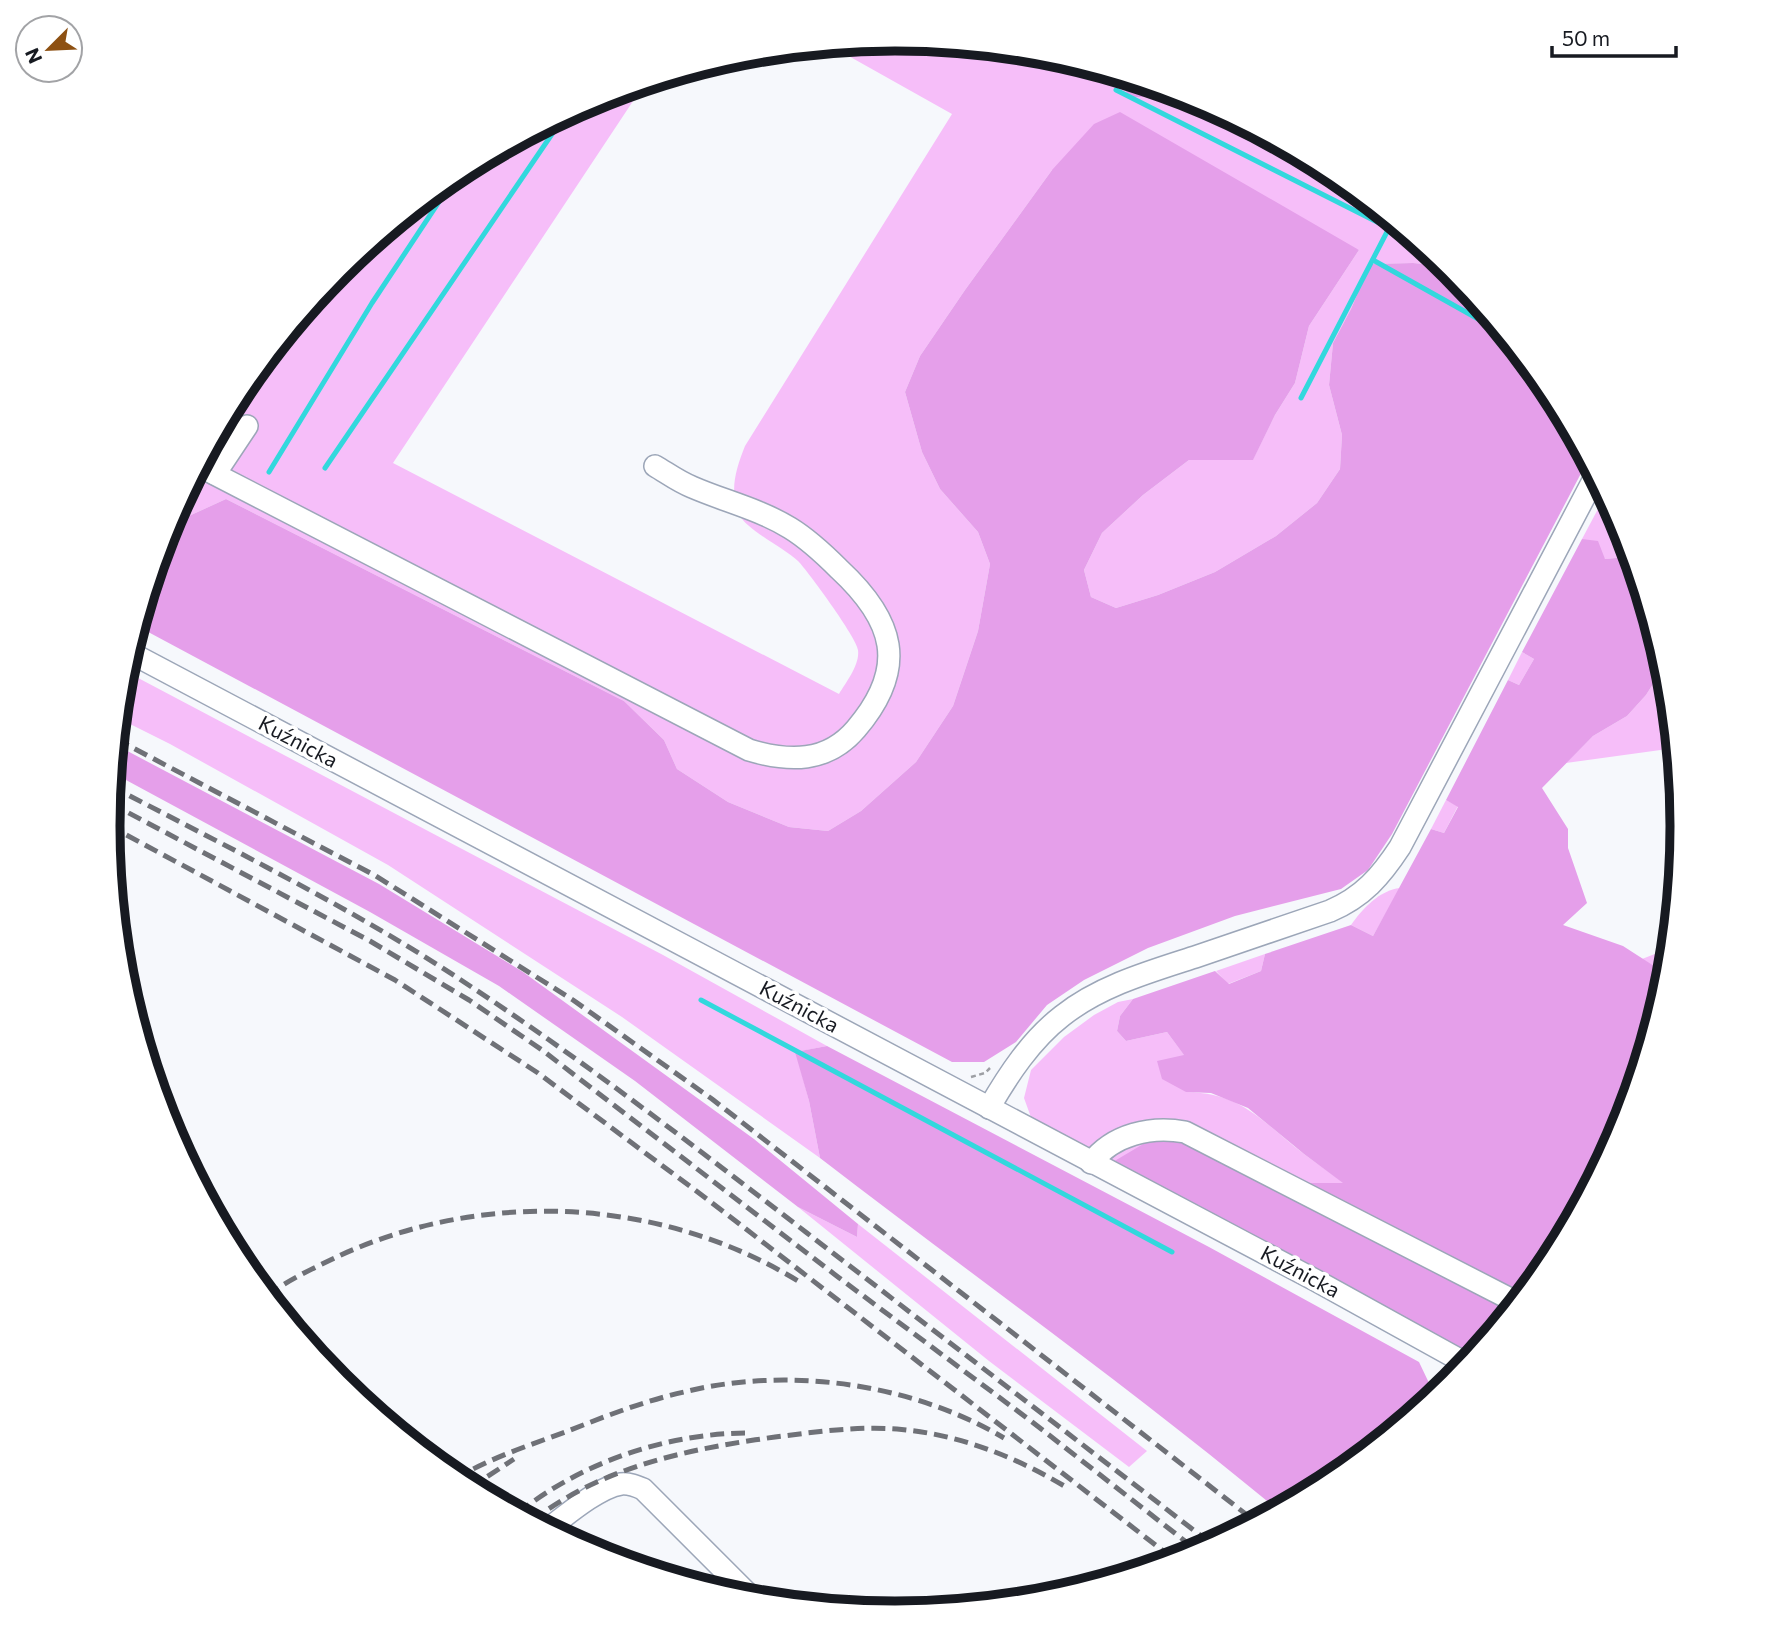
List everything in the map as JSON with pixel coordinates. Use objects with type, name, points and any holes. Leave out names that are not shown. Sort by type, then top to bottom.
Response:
[{"type":"street","points":[[247,426],[207,470],[749,750],[772,757],[795,759],[816,757],[837,746],[856,730],[886,680],[890,649],[877,611],[842,571],[791,528],[759,512],[690,487],[654,466]]},
{"type":"street","points":[[989,1108],[1010,1073],[1038,1040],[1059,1018],[1093,996],[1175,964],[1330,911],[1347,904],[1371,886],[1400,847],[1591,485]]},
{"type":"street","name":"Kuźnicka","points":[[139,657],[1315,1280],[1457,1359]]},
{"type":"street","points":[[1091,1163],[1101,1150],[1135,1134],[1164,1129],[1185,1132],[1509,1299]]},
{"type":"street","points":[[556,1523],[582,1503],[620,1484],[633,1485],[643,1489],[739,1585]]},
{"type":"path","points":[[941,1082],[946,1073],[963,1079],[985,1073],[992,1066]]},
{"type":"shaded area","points":[[842,52],[946,52],[996,57],[1096,77],[1126,86],[1128,97],[1151,95],[1238,131],[1326,181],[1367,211],[1429,264],[1370,264],[1333,343],[1329,385],[1342,435],[1340,469],[1317,503],[1276,536],[1215,572],[1158,595],[1116,608],[1091,597],[1084,570],[1102,533],[1143,495],[1189,460],[1253,459],[1295,383],[1309,326],[1359,250],[1052,170],[920,356],[905,392],[922,452],[940,489],[978,532],[990,564],[978,631],[953,706],[916,762],[861,811],[828,831],[789,827],[728,802],[677,769],[664,740],[624,701],[226,499],[184,518],[224,438],[250,395],[312,315],[384,243],[464,181],[507,155],[552,131],[637,95],[393,463],[839,694],[857,662],[856,643],[831,604],[798,561],[743,520],[734,496],[737,471],[745,446],[952,114]]},
{"type":"shaded area","points":[[1125,86],[1151,95],[1146,97],[1127,97]]},
{"type":"shaded area","points":[[1120,112],[1359,250],[1309,326],[1295,383],[1275,415],[1253,460],[1189,460],[1143,495],[1102,533],[1084,570],[1091,597],[1116,608],[1158,595],[1215,572],[1276,536],[1317,503],[1340,469],[1342,435],[1329,385],[1333,343],[1370,264],[1429,264],[1443,278],[1478,315],[1540,395],[1583,470],[1392,834],[1368,870],[1341,889],[1235,916],[1148,948],[1084,980],[1047,1005],[1016,1042],[984,1062],[952,1062],[145,630],[161,577],[184,518],[226,499],[624,701],[664,740],[677,769],[728,802],[789,827],[828,831],[861,811],[916,762],[953,706],[978,631],[990,564],[978,532],[940,489],[922,452],[905,392],[920,356],[965,290],[1052,170],[1094,124]]},
{"type":"shaded area","points":[[1600,505],[1622,557],[1605,559],[1582,539]]},
{"type":"shaded area","points":[[1582,539],[1598,541],[1605,559],[1622,557],[1644,625],[1656,680],[1627,716],[1593,736],[1542,788],[1568,829],[1568,848],[1587,903],[1563,925],[1623,946],[1657,968],[1644,1027],[1629,1075],[1590,1169],[1540,1257],[1510,1298],[1457,1359],[1101,1169],[1172,1127],[1301,1183],[1343,1183],[1248,1108],[1211,1093],[1186,1092],[1162,1079],[1157,1061],[1184,1055],[1167,1032],[1126,1041],[1117,1031],[1120,1016],[1133,999],[1215,971],[1229,984],[1261,971],[1265,954],[1351,925],[1373,936],[1431,829],[1444,833],[1458,807],[1446,800],[1508,680],[1519,685],[1534,659],[1522,652]]},
{"type":"shaded area","points":[[1522,652],[1534,659],[1519,685],[1508,680]]},
{"type":"shaded area","points":[[135,676],[663,955],[827,1046],[796,1052],[820,1158],[622,1017],[388,865],[126,722]]},
{"type":"shaded area","points":[[1656,680],[1666,749],[1566,763],[1593,736],[1627,716]]},
{"type":"shaded area","points":[[124,749],[379,884],[523,972],[754,1139],[858,1224],[857,1237],[798,1207],[635,1081],[499,986],[370,912],[121,777]]},
{"type":"shaded area","points":[[1446,800],[1458,806],[1444,833],[1431,829]]},
{"type":"shaded area","points":[[1400,888],[1373,936],[1351,925],[1372,901],[1385,892]]},
{"type":"shaded area","points":[[1659,952],[1657,968],[1642,959]]},
{"type":"shaded area","points":[[1265,954],[1261,971],[1228,984],[1216,971]]},
{"type":"shaded area","points":[[1133,999],[1120,1016],[1117,1031],[1126,1041],[1167,1032],[1185,1056],[1174,1059],[1186,1092],[1223,1098],[1251,1111],[1344,1183],[1301,1183],[1101,1169],[1037,1134],[1024,1098],[1031,1070],[1064,1037],[1094,1015],[1118,1002]]},
{"type":"shaded area","points":[[827,1046],[1209,1247],[1419,1362],[1429,1383],[1427,1389],[1367,1441],[1326,1471],[1270,1504],[1108,1376],[820,1158],[809,1101],[795,1052]]},
{"type":"shaded area","points":[[798,1207],[857,1237],[858,1224],[1147,1451],[1129,1467],[989,1361]]},
{"type":"waterway","points":[[1116,90],[1386,226]]},
{"type":"waterway","points":[[325,468],[555,130]]},
{"type":"waterway","points":[[269,472],[372,303],[442,197]]},
{"type":"waterway","points":[[1301,398],[1389,229]]},
{"type":"waterway","points":[[1373,260],[1484,322]]},
{"type":"waterway","points":[[701,1000],[1172,1252]]},
{"type":"railway","points":[[124,743],[376,876],[573,1000],[712,1099],[1248,1516]]},
{"type":"railway","points":[[121,791],[379,929],[508,1012],[681,1136],[1203,1537]]},
{"type":"railway","points":[[120,808],[370,941],[469,1000],[542,1050],[1188,1543]]},
{"type":"railway","points":[[120,832],[395,980],[538,1073],[707,1199],[1165,1552]]},
{"type":"railway","points":[[275,1291],[322,1264],[397,1233],[456,1219],[516,1212],[576,1212],[635,1219],[694,1234],[750,1255],[803,1284]]},
{"type":"railway","points":[[467,1473],[510,1452],[640,1404],[724,1384],[765,1380],[848,1385],[889,1392],[968,1419],[1004,1438]]},
{"type":"railway","points":[[541,1515],[588,1486],[617,1473],[679,1454],[743,1442],[851,1429],[897,1429],[964,1441],[1006,1456],[1066,1487]]},
{"type":"railway","points":[[526,1507],[569,1480],[625,1455],[684,1439],[745,1433]]},
{"type":"railway","points":[[481,1481],[514,1459]]}]
